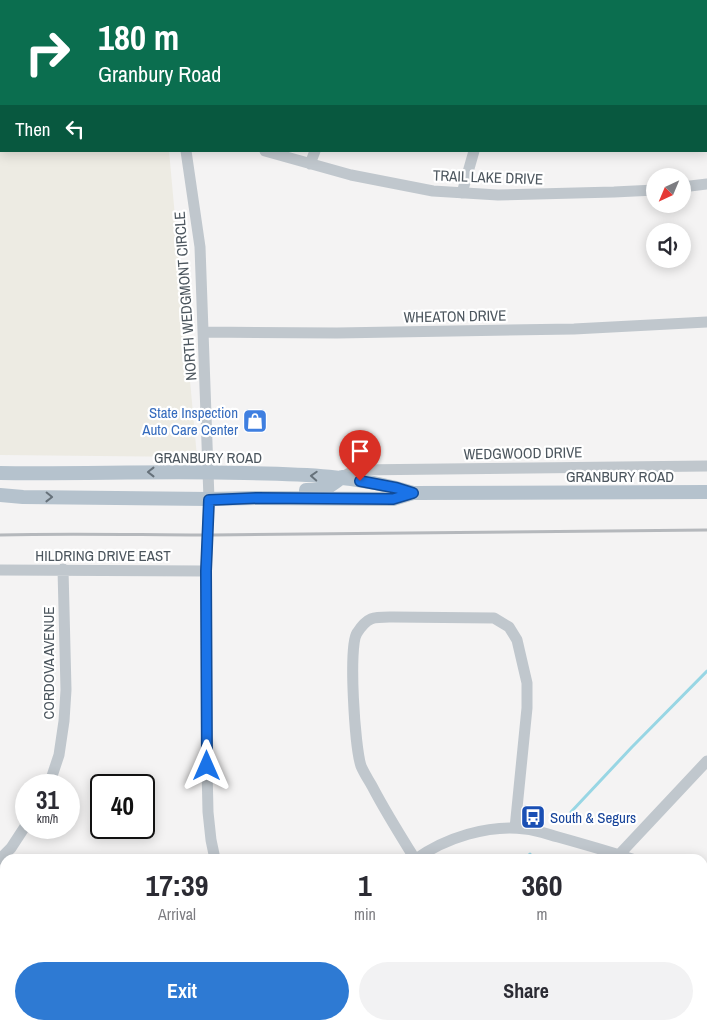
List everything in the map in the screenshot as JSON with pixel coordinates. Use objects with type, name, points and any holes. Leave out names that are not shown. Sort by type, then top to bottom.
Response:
[{"type":"main road","name":"GRANBURY ROAD","points":[[0,473],[209,472],[342,477],[413,493]]},
{"type":"main road","points":[[257,498],[282,490],[322,490],[331,486],[342,477]]},
{"type":"main road","name":"GRANBURY ROAD","points":[[0,495],[209,500],[257,498],[393,499],[413,493],[707,492]]},
{"type":"street","name":"NORTH WEDGMONT CIRCLE","points":[[186,152],[200,247],[209,472],[206,571],[208,794],[211,840],[214,854]]},
{"type":"street","name":"TRAIL LAKE DRIVE","points":[[269,152],[351,175],[433,191],[498,195],[646,190]]},
{"type":"street","points":[[310,164],[315,152]]},
{"type":"street","points":[[462,193],[474,152]]},
{"type":"street","points":[[691,186],[707,184]]},
{"type":"street","name":"WHEATON DRIVE","points":[[202,332],[337,333],[574,329],[707,322]]},
{"type":"street","name":"WEDGWOOD DRIVE","points":[[342,477],[354,470],[707,466]]},
{"type":"street","name":"CORDOVA AVENUE","points":[[52,774],[58,755],[66,698],[63,569]]},
{"type":"street","name":"HILDRING DRIVE EAST","points":[[0,570],[206,571]]},
{"type":"street","points":[[412,854],[377,796],[362,767],[358,751],[354,723],[353,650],[356,634],[369,619],[376,617],[494,618],[509,627],[517,640],[527,684],[527,708],[515,828]]},
{"type":"street","points":[[620,854],[707,761]]},
{"type":"street","points":[[422,854],[462,836],[497,829],[515,828],[534,830],[609,854]]},
{"type":"street","points":[[5,854],[17,839]]},
{"type":"shaded area","points":[[0,152],[169,152],[197,457],[0,455]]},
{"type":"waterway","points":[[571,812],[707,671]]},
{"type":"railway","points":[[0,535],[707,530]]},
{"type":"place","name":"State Inspection Auto Care Center","points":[[255,421]]},
{"type":"place","name":"South & Segurs","points":[[533,817]]},
{"type":"route","points":[[207,766],[206,571],[209,500],[257,498],[393,499],[413,493],[360,481]]}]
